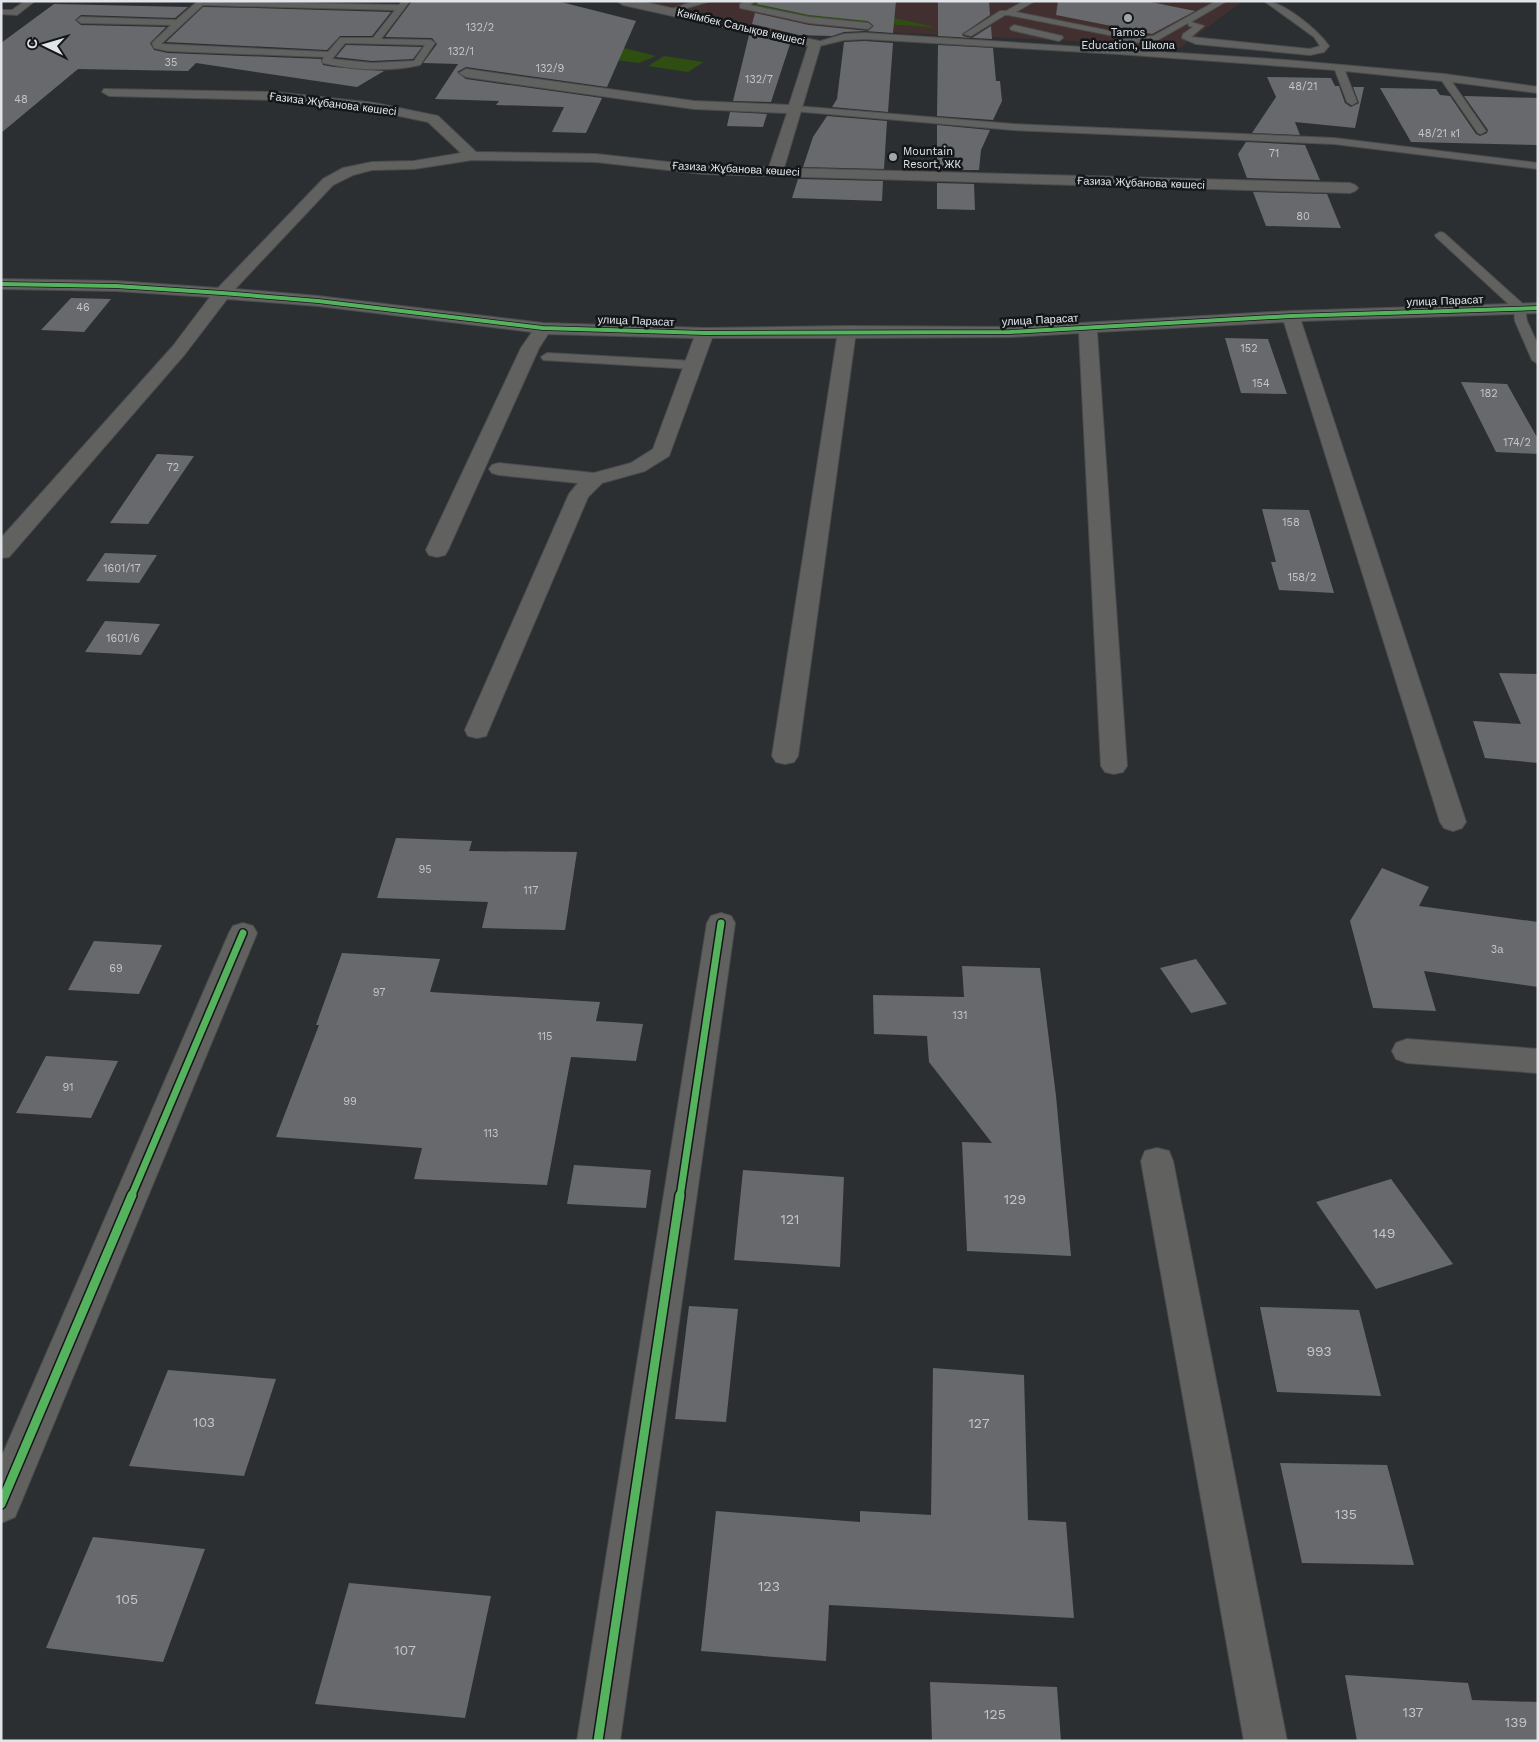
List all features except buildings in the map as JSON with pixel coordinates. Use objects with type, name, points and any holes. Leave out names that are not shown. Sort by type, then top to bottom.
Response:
[{"type":"street","name":"Кәкімбек Салықов көшесі","points":[[623,1],[815,44],[775,172]]},
{"type":"street","points":[[466,74],[694,105],[796,109]]},
{"type":"street","name":"Ғазиза Жұбанова көшесі","points":[[109,92],[275,96],[375,107],[433,120],[472,156],[596,158],[704,170],[1350,188]]},
{"type":"street","points":[[1,552],[179,350],[222,293],[328,182],[348,171],[372,166],[414,165],[472,156]]},
{"type":"street","name":"улица Парасат","points":[[1,284],[116,286],[222,293],[318,301],[543,328],[705,332],[1010,332],[1291,316],[1538,308]]},
{"type":"street","points":[[1291,316],[1453,822]]},
{"type":"street","points":[[1088,327],[1114,766]]},
{"type":"street","points":[[437,550],[530,348],[543,328]]},
{"type":"street","points":[[785,756],[847,331]]},
{"type":"street","points":[[499,469],[596,479],[638,467],[662,452],[705,332]]},
{"type":"street","points":[[477,730],[579,494],[596,479]]},
{"type":"street","points":[[598,1741],[721,923]]},
{"type":"street","points":[[1,1504],[242,932]]},
{"type":"street","points":[[1407,1051],[1538,1061]]},
{"type":"street","points":[[1157,1161],[1266,1741]]},
{"type":"lane","points":[[1,12],[14,13],[31,1]]},
{"type":"lane","points":[[670,12],[688,5],[707,1]]},
{"type":"lane","points":[[751,1],[743,6],[809,20],[880,27]]},
{"type":"lane","points":[[1008,13],[1031,1]]},
{"type":"lane","points":[[890,28],[1063,39],[1146,40],[1155,38],[1223,1]]},
{"type":"lane","points":[[1184,23],[1200,26],[1186,36],[1186,38],[1196,41],[1310,52],[1321,50],[1325,46],[1317,34],[1268,1]]},
{"type":"lane","points":[[331,55],[157,46],[156,42],[201,2],[404,5]]},
{"type":"lane","points":[[375,40],[404,5]]},
{"type":"lane","points":[[968,34],[1003,13],[1008,13],[1146,40]]},
{"type":"lane","points":[[82,20],[177,23]]},
{"type":"lane","points":[[844,37],[850,30],[861,26]]},
{"type":"lane","points":[[1014,28],[1063,39]]},
{"type":"lane","points":[[815,44],[844,37],[865,36],[1076,48],[1233,58],[1444,77],[1538,90]]},
{"type":"lane","points":[[342,40],[375,40],[431,43],[417,63],[396,66],[340,64],[326,61],[342,40]]},
{"type":"lane","points":[[1339,68],[1352,102]]},
{"type":"lane","points":[[1444,77],[1481,131]]},
{"type":"lane","points":[[796,109],[1013,128],[1334,141],[1538,166]]},
{"type":"lane","points":[[1440,235],[1520,308],[1521,322],[1538,360]]},
{"type":"lane","points":[[547,357],[693,366]]},
{"type":"shaded area","points":[[644,1],[1243,1],[1178,49],[1118,43],[901,33],[852,28],[820,36],[797,35]]},
{"type":"green space","points":[[761,1],[817,1],[939,28],[808,18],[751,5]]},
{"type":"green space","points":[[552,30],[656,56],[639,63],[528,49]]},
{"type":"green space","points":[[664,56],[704,62],[688,72],[648,66]]},
{"type":"cycle path","points":[[1,284],[116,286],[222,293],[318,301],[543,328],[705,333],[1010,332],[1291,316],[1538,308]]},
{"type":"cycle path","points":[[598,1741],[721,923]]},
{"type":"cycle path","points":[[1,1504],[243,933]]},
{"type":"place","name":"Tamos Education, Школа","points":[[1128,18]]},
{"type":"place","name":"Mountain Resort, ЖК","points":[[893,157]]}]
